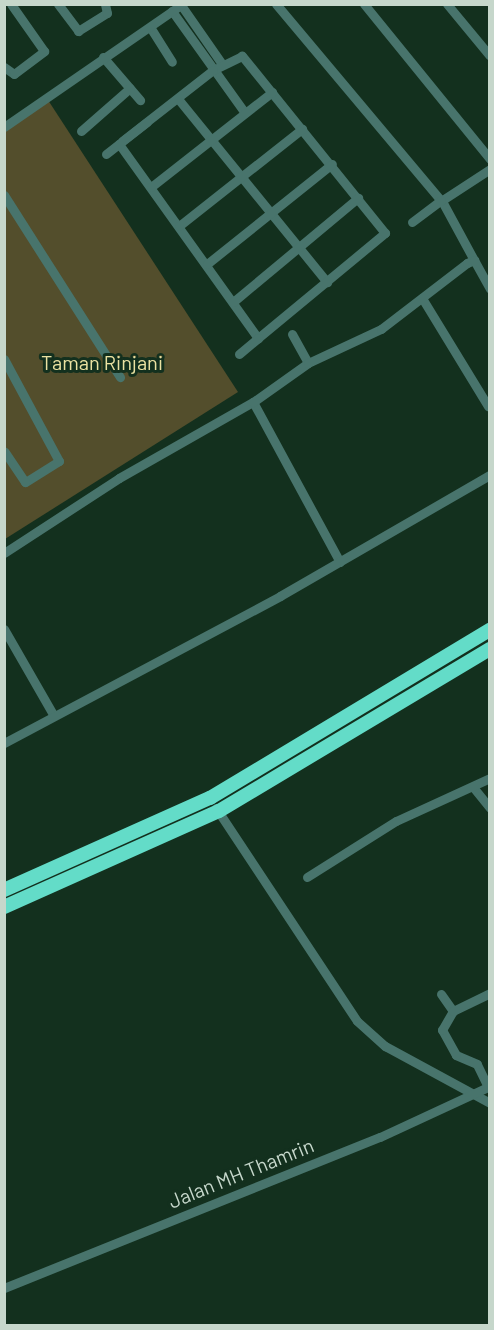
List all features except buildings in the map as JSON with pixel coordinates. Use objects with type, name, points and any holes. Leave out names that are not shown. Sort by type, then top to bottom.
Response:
[{"type":"highway","points":[[4,890],[210,798],[489,630]]},
{"type":"highway","points":[[4,907],[219,811],[487,650],[476,638]]},
{"type":"street","points":[[4,67],[14,74],[44,51],[11,4]]},
{"type":"street","points":[[58,4],[78,31],[107,13],[105,4]]},
{"type":"street","points":[[276,4],[441,201],[489,289]]},
{"type":"street","points":[[364,4],[489,159]]},
{"type":"street","points":[[447,4],[489,56]]},
{"type":"street","points":[[4,127],[181,5],[245,114]]},
{"type":"street","points":[[172,11],[218,67]]},
{"type":"street","points":[[150,27],[172,62]]},
{"type":"street","points":[[106,154],[179,100],[218,67],[242,56],[385,232],[239,354]]},
{"type":"street","points":[[103,57],[140,100]]},
{"type":"street","points":[[81,131],[130,88]]},
{"type":"street","points":[[151,187],[272,92]]},
{"type":"street","points":[[179,100],[327,282]]},
{"type":"street","points":[[179,226],[302,129]]},
{"type":"street","points":[[120,143],[258,338]]},
{"type":"street","points":[[207,264],[332,165]]},
{"type":"street","points":[[412,222],[489,170]]},
{"type":"street","points":[[4,195],[120,377]]},
{"type":"street","points":[[233,302],[358,198]]},
{"type":"street","points":[[4,553],[119,478],[253,402],[308,363],[381,329],[474,260]]},
{"type":"street","points":[[422,298],[488,406]]},
{"type":"street","points":[[292,334],[308,363]]},
{"type":"street","points":[[4,359],[59,461],[24,482],[4,451]]},
{"type":"street","points":[[253,402],[340,562]]},
{"type":"street","points":[[4,743],[340,562],[489,475]]},
{"type":"street","points":[[4,629],[54,716]]},
{"type":"street","points":[[307,877],[396,821],[489,778]]},
{"type":"street","points":[[473,787],[489,808]]},
{"type":"street","points":[[210,798],[357,1021],[385,1046],[476,1093],[489,1103]]},
{"type":"street","points":[[489,993],[453,1011],[442,1031],[456,1055],[477,1064],[489,1087]]},
{"type":"street","points":[[441,994],[453,1011]]},
{"type":"street","name":"Jalan MH Thamrin","points":[[4,1288],[489,1087]]},
{"type":"green space","name":"Taman Rinjani","points":[[46,97],[238,392],[5,539],[5,129]]}]
